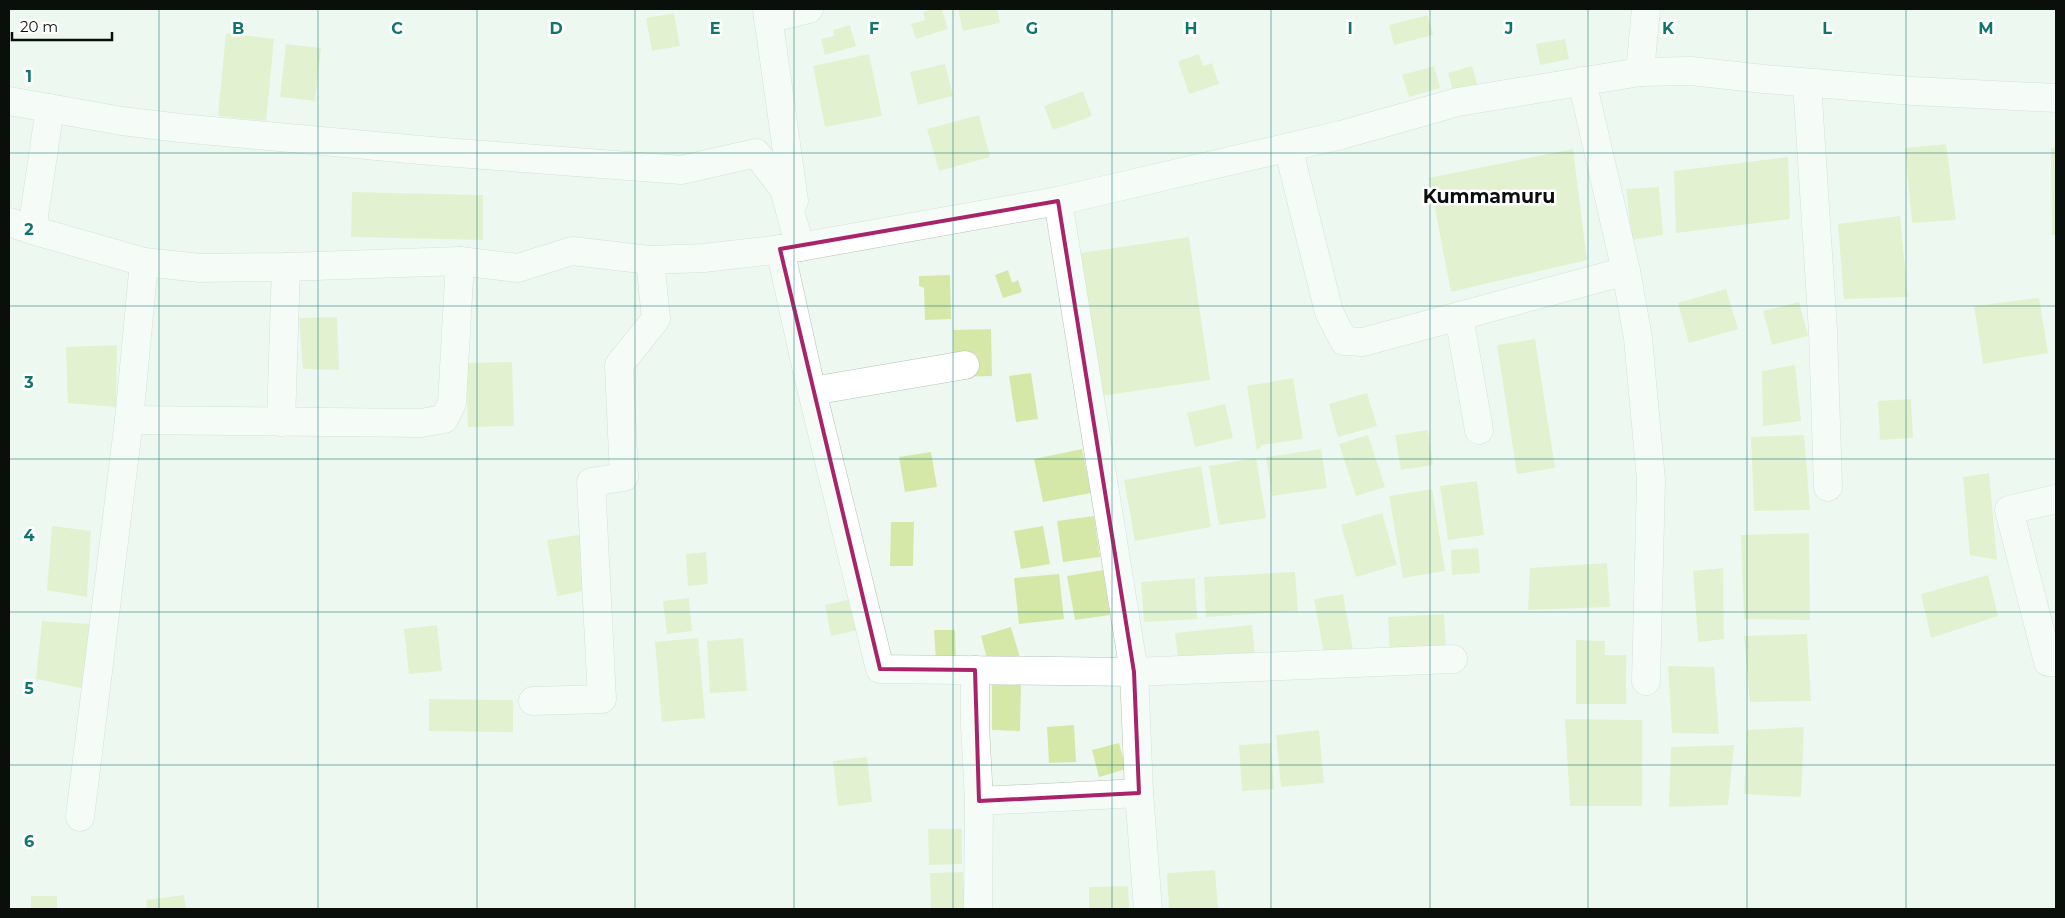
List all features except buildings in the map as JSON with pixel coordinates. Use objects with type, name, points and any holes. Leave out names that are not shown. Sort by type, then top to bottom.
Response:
[{"type":"street","points":[[790,248],[768,14],[809,9]]},
{"type":"street","points":[[1640,72],[1646,9]]},
{"type":"street","points":[[50,108],[20,226],[144,262],[200,268],[460,262],[518,268],[572,252],[650,260],[704,258],[790,248],[1058,201],[1341,136],[1458,102],[1640,72],[1691,71],[1807,83],[2056,98]]},
{"type":"street","points":[[1582,81],[1626,271],[1638,338],[1651,480],[1646,681]]},
{"type":"street","points":[[1807,83],[1823,331],[1828,487]]},
{"type":"street","points":[[9,101],[122,121],[199,130],[431,151],[681,170],[756,153],[784,189],[790,248],[812,391],[880,669],[1134,672],[1453,659]]},
{"type":"street","points":[[1288,147],[1329,312],[1344,341],[1363,342],[1626,271]]},
{"type":"street","points":[[1058,201],[1134,672],[1139,793],[1148,909]]},
{"type":"street","points":[[533,701],[602,700],[591,482],[624,477],[619,365],[656,319],[650,260]]},
{"type":"street","points":[[80,817],[129,420],[144,262]]},
{"type":"street","points":[[129,420],[421,423],[444,418],[452,403],[460,262]]},
{"type":"street","points":[[280,422],[286,267]]},
{"type":"street","points":[[1459,316],[1479,430]]},
{"type":"street","points":[[812,391],[965,365]]},
{"type":"street","points":[[2056,498],[2009,510],[2048,662],[2056,662]]},
{"type":"street","points":[[976,670],[975,725],[979,801],[978,909]]},
{"type":"street","points":[[979,801],[1139,793]]},
{"type":"highlighted area","points":[[1058,201],[1134,672],[1139,793],[979,801],[975,670],[880,669],[780,249]]},
{"type":"district","name":"Kummamuru","points":[[1489,196]]}]
